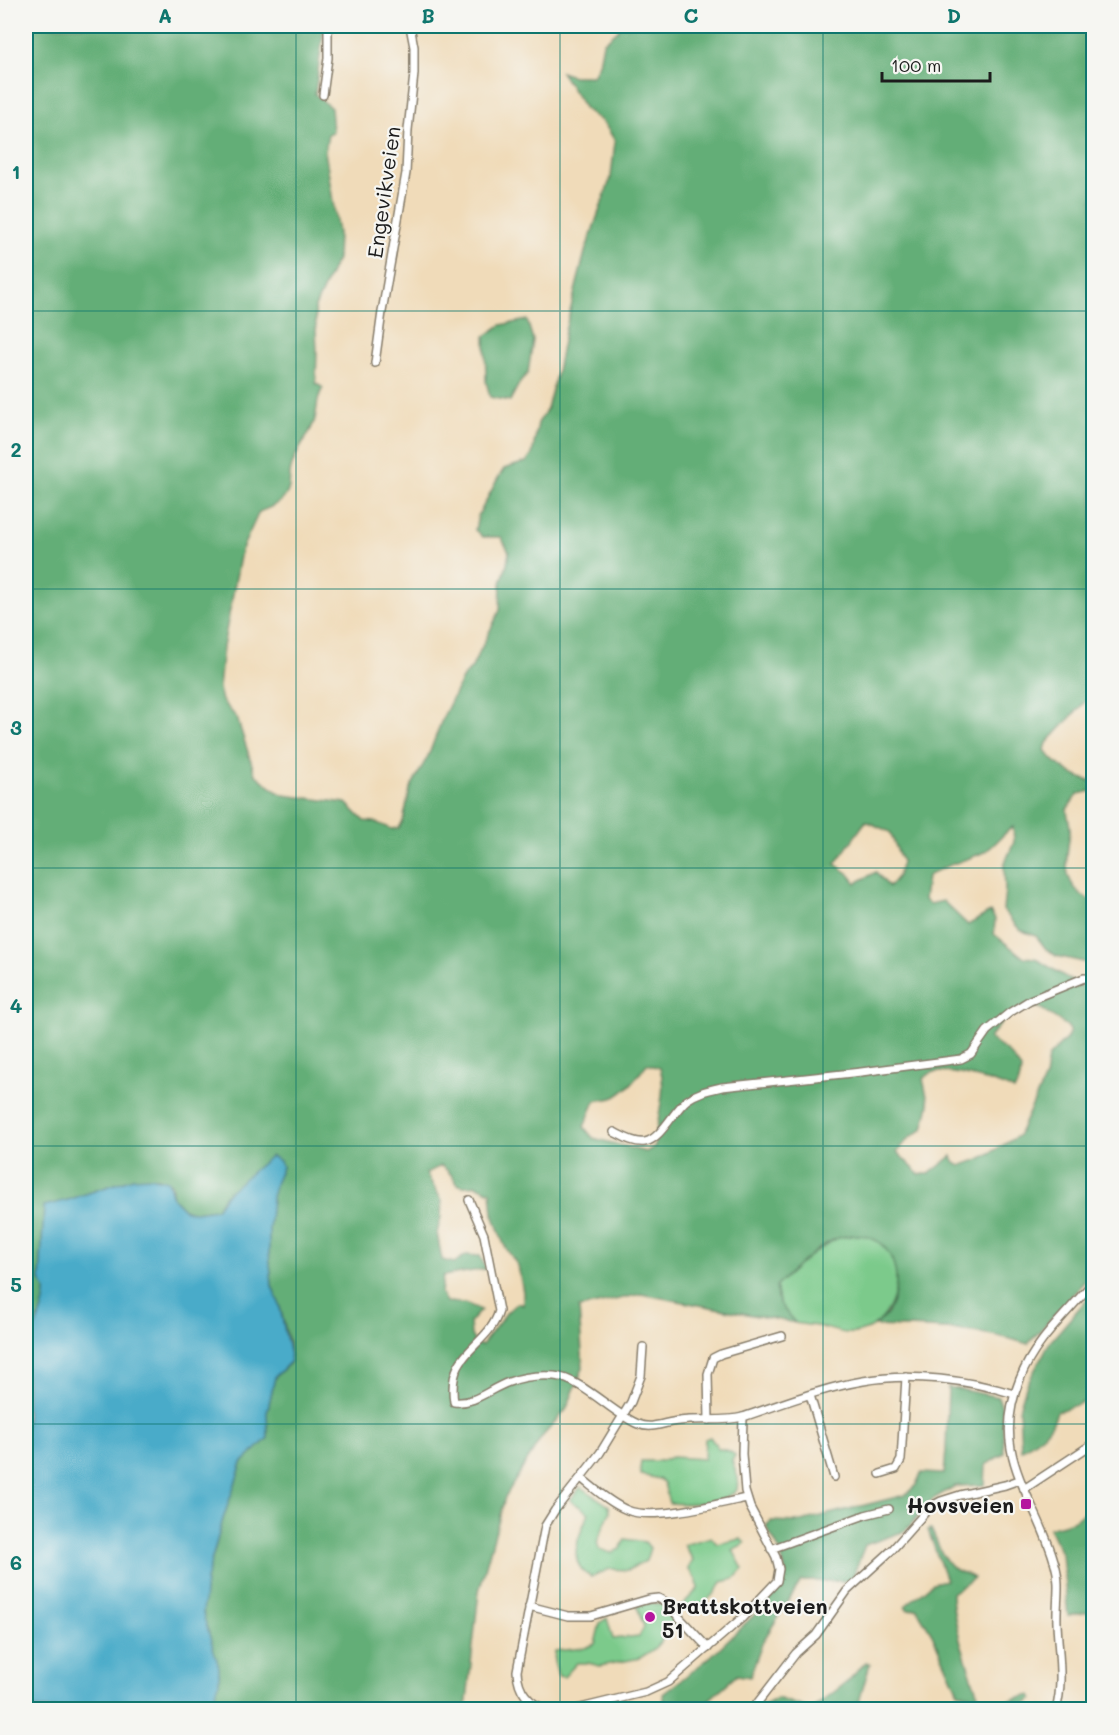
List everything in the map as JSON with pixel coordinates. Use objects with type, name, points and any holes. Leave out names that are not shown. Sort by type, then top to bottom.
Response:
[{"type":"street","points":[[323,95],[328,58],[328,26]]},
{"type":"street","name":"Engevikveien","points":[[375,363],[406,173],[414,74],[414,47],[410,26]]},
{"type":"street","points":[[614,1132],[639,1142],[645,1142],[657,1135],[687,1101],[705,1091],[961,1059],[971,1054],[987,1030],[1030,1000],[1084,978],[1094,979]]},
{"type":"street","points":[[469,1200],[484,1235],[499,1311],[494,1322],[459,1361],[452,1389],[454,1402],[466,1403],[508,1382],[531,1375],[558,1377],[589,1393],[635,1423],[649,1427],[680,1420],[743,1417],[861,1381],[906,1377],[982,1384],[1014,1394]]},
{"type":"street","points":[[1059,1708],[1057,1571],[1049,1545],[1019,1480],[1010,1448],[1009,1417],[1014,1394],[1025,1368],[1041,1342],[1094,1281]]},
{"type":"street","points":[[709,1420],[708,1374],[713,1358],[782,1336]]},
{"type":"street","points":[[548,1710],[527,1698],[518,1681],[518,1656],[545,1526],[600,1453],[624,1416],[639,1383],[643,1347]]},
{"type":"street","points":[[880,1474],[896,1469],[901,1460],[906,1377]]},
{"type":"street","points":[[810,1395],[834,1478]]},
{"type":"street","points":[[572,1710],[657,1689],[674,1678],[774,1587],[779,1569],[746,1498],[742,1454],[743,1417]]},
{"type":"street","points":[[1024,1489],[1094,1443]]},
{"type":"street","points":[[581,1478],[624,1508],[643,1514],[746,1498]]},
{"type":"street","points":[[752,1710],[796,1653],[816,1635],[851,1587],[892,1550],[930,1507],[960,1495],[1019,1480]]},
{"type":"street","points":[[771,1549],[889,1509]]},
{"type":"street","points":[[529,1606],[568,1616],[591,1616],[658,1598],[664,1601],[708,1648]]},
{"type":"green space","points":[[26,26],[324,26],[315,94],[331,108],[333,132],[328,134],[325,151],[338,233],[337,259],[315,307],[316,383],[323,388],[318,399],[313,426],[293,462],[288,492],[278,503],[259,512],[241,551],[223,647],[219,688],[222,701],[237,718],[255,774],[284,795],[346,803],[364,821],[375,822],[392,829],[399,828],[403,821],[410,789],[429,754],[443,717],[462,679],[472,667],[500,610],[501,583],[509,552],[501,537],[483,537],[475,530],[478,516],[504,469],[526,462],[532,455],[538,423],[547,409],[557,371],[585,252],[611,177],[615,141],[604,123],[585,109],[561,72],[573,76],[593,76],[599,64],[603,43],[620,26],[1093,26],[1093,693],[1047,743],[1045,750],[1066,770],[1093,781],[1093,791],[1078,794],[1067,809],[1070,829],[1067,863],[1070,880],[1075,888],[1093,902],[1093,964],[1056,956],[1046,949],[1036,936],[1020,930],[1003,910],[1004,865],[1014,842],[1013,827],[984,852],[938,870],[927,877],[924,900],[930,904],[943,901],[968,925],[990,912],[995,919],[994,934],[1023,957],[1035,958],[1080,986],[1093,986],[1093,1272],[1028,1344],[971,1332],[874,1326],[887,1315],[894,1298],[895,1268],[890,1255],[881,1244],[870,1237],[855,1235],[838,1238],[822,1246],[776,1286],[779,1303],[795,1323],[641,1294],[579,1308],[583,1368],[566,1410],[541,1438],[505,1497],[479,1591],[466,1709],[210,1709],[215,1697],[203,1609],[206,1580],[242,1463],[268,1438],[267,1413],[275,1377],[290,1363],[289,1343],[279,1303],[272,1286],[269,1252],[273,1189],[282,1167],[280,1161],[227,1193],[216,1209],[195,1212],[185,1210],[173,1198],[171,1183],[159,1178],[133,1178],[44,1206],[40,1281],[45,1289],[45,1295],[39,1318],[26,1343]],"holes":[[[866,821],[890,832],[902,862],[898,876],[889,887],[876,872],[856,883],[848,873],[835,864]],[[1025,1005],[1040,1008],[1070,1030],[1067,1038],[1048,1057],[1045,1078],[1018,1136],[982,1158],[960,1166],[955,1163],[952,1156],[929,1174],[919,1174],[897,1152],[909,1138],[923,1129],[929,1105],[924,1078],[931,1073],[948,1072],[986,1080],[1014,1091],[1020,1079],[1021,1069],[1010,1054],[989,1038],[1005,1019]],[[647,1064],[660,1068],[663,1087],[655,1146],[646,1152],[593,1138],[584,1127],[595,1101],[613,1098],[632,1082]],[[441,1166],[458,1184],[476,1185],[491,1192],[493,1214],[504,1245],[518,1266],[523,1305],[517,1303],[507,1312],[482,1345],[476,1344],[471,1335],[470,1322],[481,1310],[465,1303],[446,1302],[441,1293],[443,1276],[486,1269],[480,1256],[466,1255],[454,1263],[442,1260],[437,1233],[442,1201],[426,1173]]]},
{"type":"green space","points":[[527,320],[533,340],[528,373],[510,401],[490,397],[486,381],[485,336],[501,325]]},
{"type":"green space","points":[[863,1234],[884,1245],[895,1265],[895,1290],[886,1314],[878,1323],[856,1333],[795,1323],[779,1303],[776,1286],[807,1258],[837,1238]]},
{"type":"green space","points":[[1093,1292],[1093,1396],[1057,1412],[1044,1434],[1021,1450],[1019,1409],[1026,1386],[1050,1342]]},
{"type":"green space","points":[[948,1387],[998,1397],[1002,1407],[1004,1453],[986,1465],[985,1485],[955,1486],[933,1499],[905,1531],[865,1545],[851,1581],[801,1581],[763,1641],[750,1677],[737,1675],[703,1705],[693,1709],[666,1709],[663,1694],[709,1658],[775,1595],[786,1574],[780,1551],[766,1526],[771,1521],[797,1522],[905,1495],[916,1485],[921,1473],[944,1474]]},
{"type":"green space","points":[[710,1437],[718,1448],[735,1455],[732,1461],[738,1478],[737,1490],[731,1495],[714,1501],[669,1503],[664,1483],[659,1479],[641,1475],[641,1461],[661,1461],[672,1457],[704,1459],[705,1439]]},
{"type":"green space","points":[[581,1487],[609,1506],[610,1512],[597,1542],[599,1549],[611,1553],[620,1549],[625,1539],[645,1542],[650,1548],[646,1561],[628,1570],[610,1569],[591,1577],[583,1571],[578,1564],[576,1548],[589,1513],[570,1500]]},
{"type":"green space","points":[[1093,1505],[1093,1611],[1068,1616],[1062,1555],[1049,1528],[1073,1521]]},
{"type":"green space","points":[[931,1529],[947,1562],[956,1570],[974,1578],[952,1593],[958,1631],[979,1697],[958,1692],[932,1634],[917,1609],[908,1610],[905,1606],[933,1583],[946,1580],[928,1530]]},
{"type":"green space","points":[[711,1537],[717,1544],[741,1539],[745,1543],[733,1550],[743,1569],[734,1579],[722,1582],[715,1593],[692,1614],[682,1605],[698,1589],[697,1580],[688,1569],[693,1560],[684,1545]]},
{"type":"green space","points":[[648,1603],[663,1604],[676,1624],[654,1649],[640,1658],[600,1666],[577,1663],[564,1677],[558,1676],[554,1662],[555,1651],[585,1648],[595,1644],[600,1623],[607,1618],[613,1639],[639,1636],[644,1627],[637,1606]]},
{"type":"green space","points":[[866,1662],[870,1664],[857,1709],[812,1709],[847,1682]]},
{"type":"green space","points":[[1031,1695],[1033,1699],[1019,1709],[973,1709]]},
{"type":"green space","points":[[777,1698],[810,1709],[764,1710],[761,1707]]},
{"type":"water","points":[[271,1156],[280,1161],[282,1167],[273,1189],[269,1229],[272,1286],[279,1303],[291,1361],[275,1377],[267,1413],[268,1438],[242,1463],[206,1580],[203,1614],[219,1667],[219,1683],[210,1709],[26,1709],[26,1343],[39,1318],[45,1295],[45,1289],[40,1281],[44,1206],[133,1178],[149,1177],[168,1181],[173,1198],[185,1210],[195,1212],[216,1209],[227,1193]]},
{"type":"place","name":"Hovsveien","points":[[1026,1504]]},
{"type":"place","name":"Brattskottveien 51","points":[[650,1617]]}]
